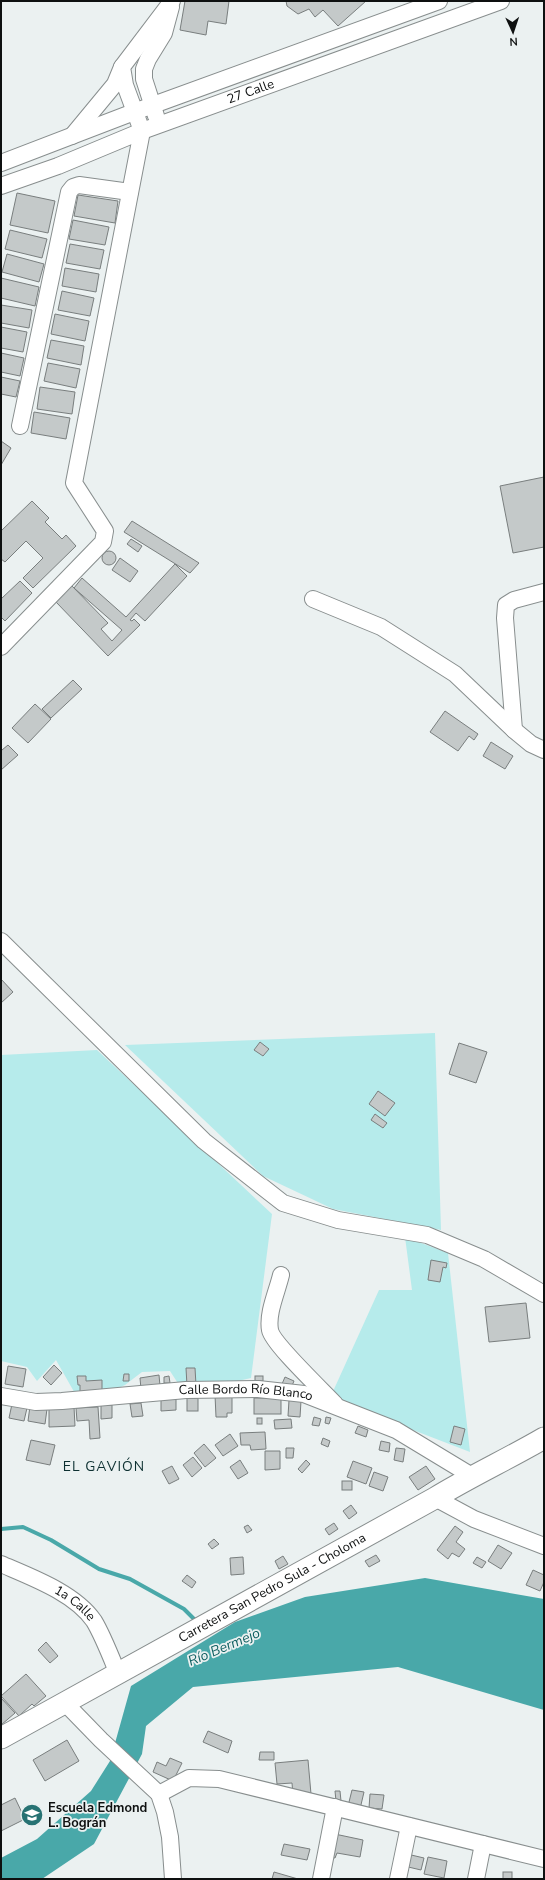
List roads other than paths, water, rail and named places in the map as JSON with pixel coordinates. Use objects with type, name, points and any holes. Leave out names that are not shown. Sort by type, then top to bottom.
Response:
[{"type":"main road","name":"Carretera San Pedro Sula - Choloma","points":[[1,1738],[435,1498],[472,1476],[544,1438]]},
{"type":"street","points":[[70,138],[115,84],[122,67],[172,1]]},
{"type":"street","points":[[160,125],[152,106],[144,78],[144,69],[148,58],[164,34],[172,1]]},
{"type":"street","name":"27 Calle","points":[[1,163],[70,138],[134,112],[439,1]]},
{"type":"street","name":"27 Calle","points":[[1,186],[58,166],[142,131],[501,1]]},
{"type":"street","points":[[1,647],[104,542],[105,531],[74,483],[142,131],[125,85],[122,67]]},
{"type":"street","points":[[20,426],[69,192],[73,187],[79,185],[130,192]]},
{"type":"street","points":[[514,730],[505,618],[506,605],[514,600],[544,592]]},
{"type":"street","points":[[313,599],[381,628],[455,674],[514,730],[531,744],[544,750]]},
{"type":"street","points":[[1,941],[204,1141],[283,1203],[338,1220],[427,1235],[484,1259],[544,1294]]},
{"type":"street","points":[[281,1275],[270,1318],[270,1331],[283,1349],[339,1408]]},
{"type":"street","name":"Calle Bordo Río Blanco","points":[[1,1396],[36,1402],[186,1390],[258,1389],[304,1394],[396,1430],[472,1476]]},
{"type":"street","points":[[435,1498],[474,1519],[544,1546]]},
{"type":"street","name":"1a Calle","points":[[1,1564],[55,1589],[83,1607],[94,1622],[118,1674]]},
{"type":"street","points":[[65,1703],[101,1740],[159,1794],[165,1812],[170,1838],[173,1879]]},
{"type":"street","points":[[159,1794],[189,1778],[219,1779],[544,1859]]},
{"type":"street","points":[[320,1879],[335,1808]]},
{"type":"street","points":[[398,1879],[409,1826]]},
{"type":"street","points":[[476,1879],[484,1844]]},
{"type":"water","name":"Río Bermejo","points":[[425,1578],[544,1599],[544,1710],[398,1667],[193,1687],[146,1726],[142,1754],[94,1844],[42,1879],[1,1879],[1,1858],[37,1839],[91,1791],[110,1761],[131,1686],[235,1622],[305,1597]]},
{"type":"waterway","points":[[1,1529],[23,1527],[51,1540],[99,1569],[130,1579],[184,1609],[197,1622]]},
{"type":"place","name":"Escuela Edmond L. Bográn","points":[[32,1815]]},
{"type":"district","name":"EL GAVIÓN","points":[[104,1466]]}]
